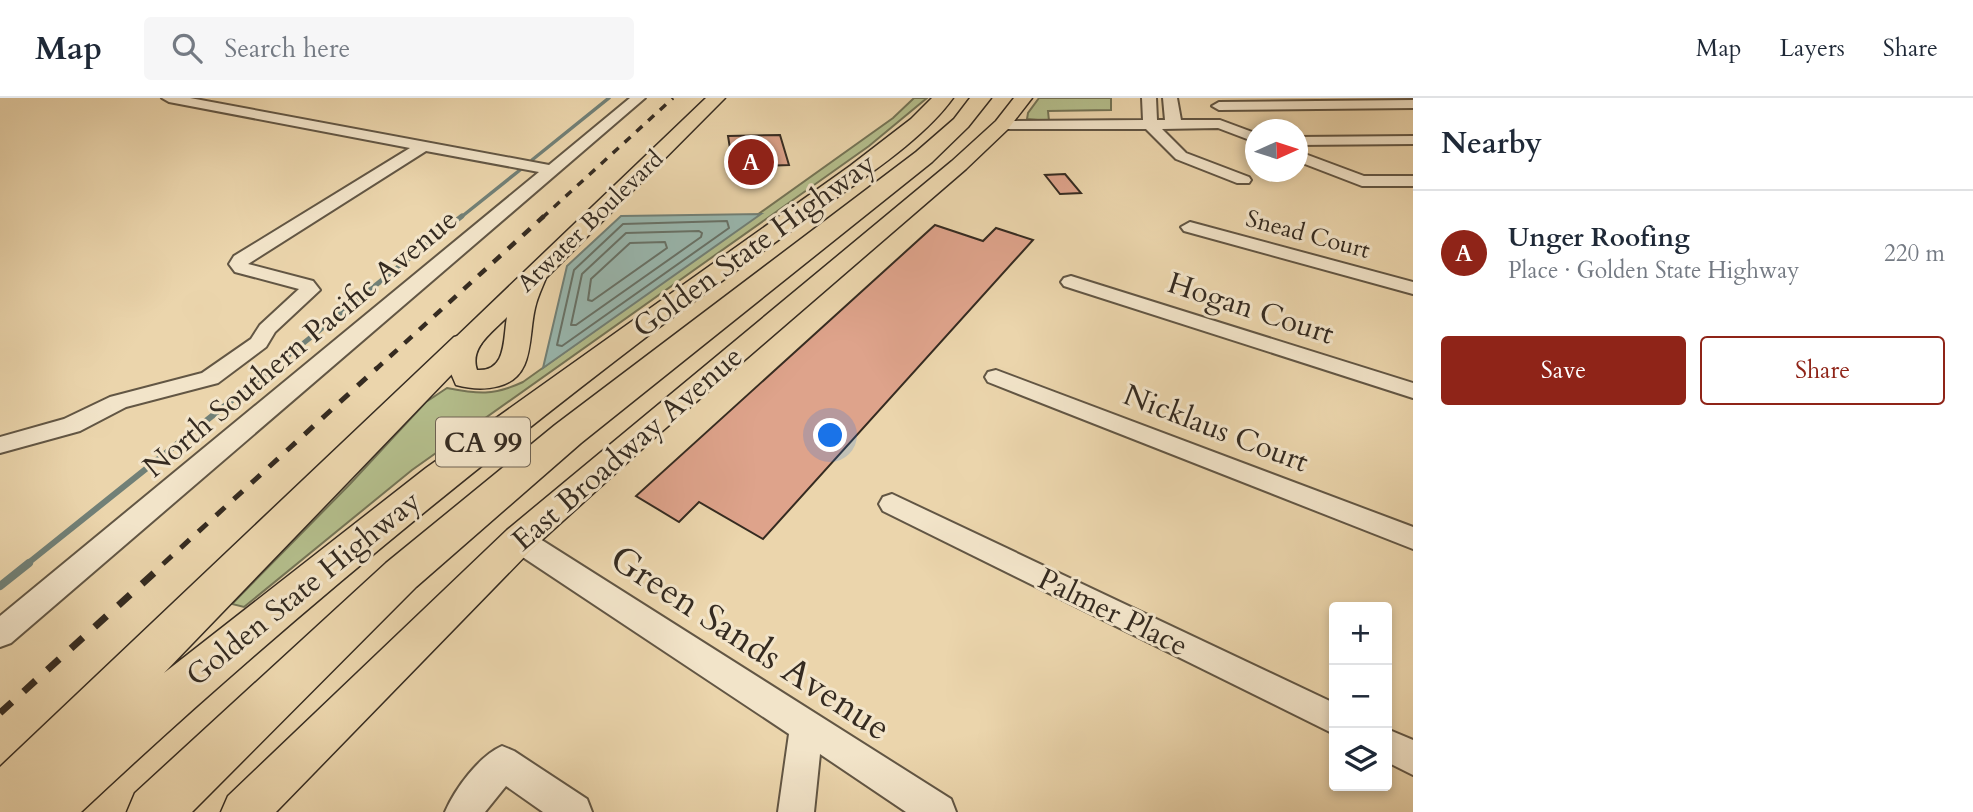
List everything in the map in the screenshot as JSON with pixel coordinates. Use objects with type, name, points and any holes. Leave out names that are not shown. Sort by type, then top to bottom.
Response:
[{"type":"highway","name":"Golden State Highway","points":[[42,812],[121,738],[321,570],[482,442],[858,171],[918,123],[943,98]]},
{"type":"highway","name":"Golden State Highway","points":[[154,812],[401,575],[568,434],[923,157],[961,123],[992,111]]},
{"type":"highway","points":[[0,804],[465,344]]},
{"type":"main road","name":"Atwater Boulevard","points":[[465,344],[716,98]]},
{"type":"main road","name":"East Broadway Avenue","points":[[244,812],[519,540],[642,432],[959,165],[992,111],[1023,98]]},
{"type":"main road","points":[[465,344],[461,364],[466,379],[482,381],[507,373],[514,364],[522,306],[535,276]]},
{"type":"street","points":[[169,98],[552,170]]},
{"type":"street","name":"North Southern Pacific Avenue","points":[[0,634],[638,98]]},
{"type":"street","points":[[1149,98],[1151,124],[1181,156],[1243,180]]},
{"type":"street","points":[[1170,98],[1172,120],[1177,124]]},
{"type":"street","points":[[1220,124],[1219,102],[1413,104]]},
{"type":"street","points":[[992,111],[1151,124],[1220,124],[1245,134]]},
{"type":"street","points":[[1308,141],[1413,140]]},
{"type":"street","points":[[0,445],[72,425],[118,402],[210,378],[246,355],[260,343],[267,330],[310,290],[306,285],[242,268],[238,264],[241,260],[423,146]]},
{"type":"street","points":[[1308,159],[1362,181],[1413,181]]},
{"type":"street","name":"Snead Court","points":[[1190,227],[1413,288]]},
{"type":"street","name":"Hogan Court","points":[[1071,282],[1413,391]]},
{"type":"street","name":"Nicklaus Court","points":[[996,377],[1413,538]]},
{"type":"street","name":"Palmer Place","points":[[892,504],[1329,717]]},
{"type":"street","name":"Green Sands Avenue","points":[[519,540],[938,812]]},
{"type":"street","points":[[796,812],[806,727]]},
{"type":"street","points":[[1392,748],[1413,758]]},
{"type":"street","points":[[463,812],[502,763],[574,812]]},
{"type":"green space","points":[[914,98],[927,98],[869,146],[412,470],[244,607],[232,604],[426,402],[447,388],[485,392],[503,390],[523,382],[893,118]]},
{"type":"green space","points":[[1039,98],[1111,98],[1111,110],[1048,111],[1049,121],[1027,119],[1028,113]]},
{"type":"water","points":[[761,214],[543,368],[567,266],[621,216]]},
{"type":"building","points":[[780,135],[789,165],[733,167],[728,136]]},
{"type":"building","points":[[1065,174],[1081,193],[1060,194],[1045,175]]},
{"type":"building","points":[[935,225],[983,241],[996,228],[1033,240],[763,539],[699,502],[679,522],[636,496]]},
{"type":"waterway","points":[[532,160],[609,98]]},
{"type":"waterway","points":[[460,218],[520,170]]},
{"type":"waterway","points":[[270,370],[462,216]]},
{"type":"waterway","points":[[27,564],[272,368]]},
{"type":"waterway","points":[[0,586],[29,563]]},
{"type":"railway","points":[[542,218],[673,98]]},
{"type":"railway","points":[[375,370],[544,216]]},
{"type":"railway","points":[[163,564],[377,368]]},
{"type":"railway","points":[[0,713],[165,563]]},
{"type":"place","name":"Unger Roofing","points":[[751,162]]}]
